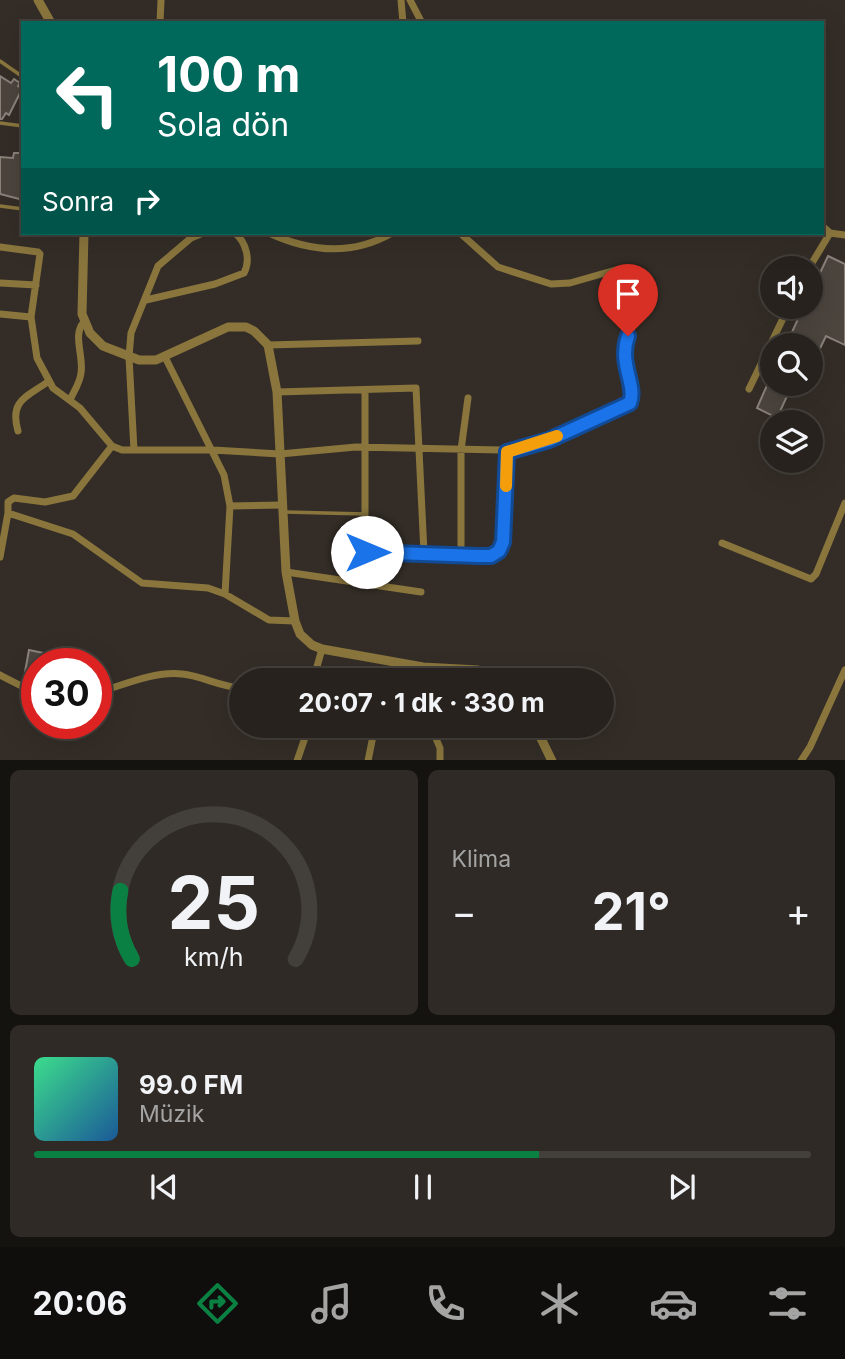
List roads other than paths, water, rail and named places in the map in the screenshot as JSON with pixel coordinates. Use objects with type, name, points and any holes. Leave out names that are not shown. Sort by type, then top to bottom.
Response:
[{"type":"street","points":[[38,0],[50,21]]},
{"type":"street","points":[[160,21],[161,0]]},
{"type":"street","points":[[401,0],[403,21]]},
{"type":"street","points":[[410,0],[421,21]]},
{"type":"street","points":[[824,228],[830,233],[845,235]]},
{"type":"street","points":[[816,256],[830,233]]},
{"type":"street","points":[[84,235],[84,322],[90,333],[103,346],[147,361],[165,358],[228,327],[236,326],[254,331],[268,345],[277,392],[286,572],[295,621],[304,639],[321,649],[441,668]]},
{"type":"street","points":[[134,450],[129,356],[131,332],[158,266],[198,235]]},
{"type":"street","points":[[146,300],[215,284],[244,273],[249,264],[238,235]]},
{"type":"street","points":[[275,235],[326,251],[388,235]]},
{"type":"street","points":[[0,247],[38,252],[41,259],[31,317],[37,358],[53,388],[70,400],[112,446],[122,450],[213,450],[280,454],[365,448],[507,452],[549,440],[630,403],[632,391],[623,360],[624,346],[638,315],[640,290],[634,279],[620,269],[570,283],[551,284],[523,277],[498,267],[462,235]]},
{"type":"street","points":[[0,283],[36,285]]},
{"type":"street","points":[[2,317],[31,317]]},
{"type":"street","points":[[749,389],[783,319]]},
{"type":"street","points":[[70,400],[81,374],[79,333],[84,322]]},
{"type":"street","points":[[268,345],[418,341]]},
{"type":"street","points":[[165,358],[224,475],[230,506],[225,594]]},
{"type":"street","points":[[18,431],[14,416],[19,403],[49,381]]},
{"type":"street","points":[[277,392],[416,388],[424,553]]},
{"type":"street","points":[[365,390],[365,583]]},
{"type":"street","points":[[461,554],[461,450],[468,398]]},
{"type":"street","points":[[0,557],[8,502],[14,498],[45,502],[73,496],[112,446]]},
{"type":"street","points":[[367,552],[491,556],[502,548],[507,452]]},
{"type":"street","points":[[722,543],[811,579],[845,503]]},
{"type":"street","points":[[230,506],[283,508]]},
{"type":"street","points":[[8,513],[60,527],[142,583],[208,588],[225,594],[269,620],[295,621]]},
{"type":"street","points":[[286,572],[421,592]]},
{"type":"street","points":[[316,668],[321,649]]},
{"type":"street","points":[[802,760],[845,670]]},
{"type":"street","points":[[112,689],[170,673],[196,676],[229,686]]},
{"type":"street","points":[[0,675],[21,686]]},
{"type":"street","points":[[297,760],[305,738]]},
{"type":"street","points":[[368,760],[373,738]]},
{"type":"street","points":[[436,738],[440,748],[440,760]]},
{"type":"street","points":[[541,738],[552,760]]},
{"type":"lane","points":[[0,61],[21,76]]},
{"type":"lane","points":[[0,123],[21,126]]},
{"type":"lane","points":[[0,206],[21,209]]},
{"type":"lane","points":[[283,508],[366,514]]}]
